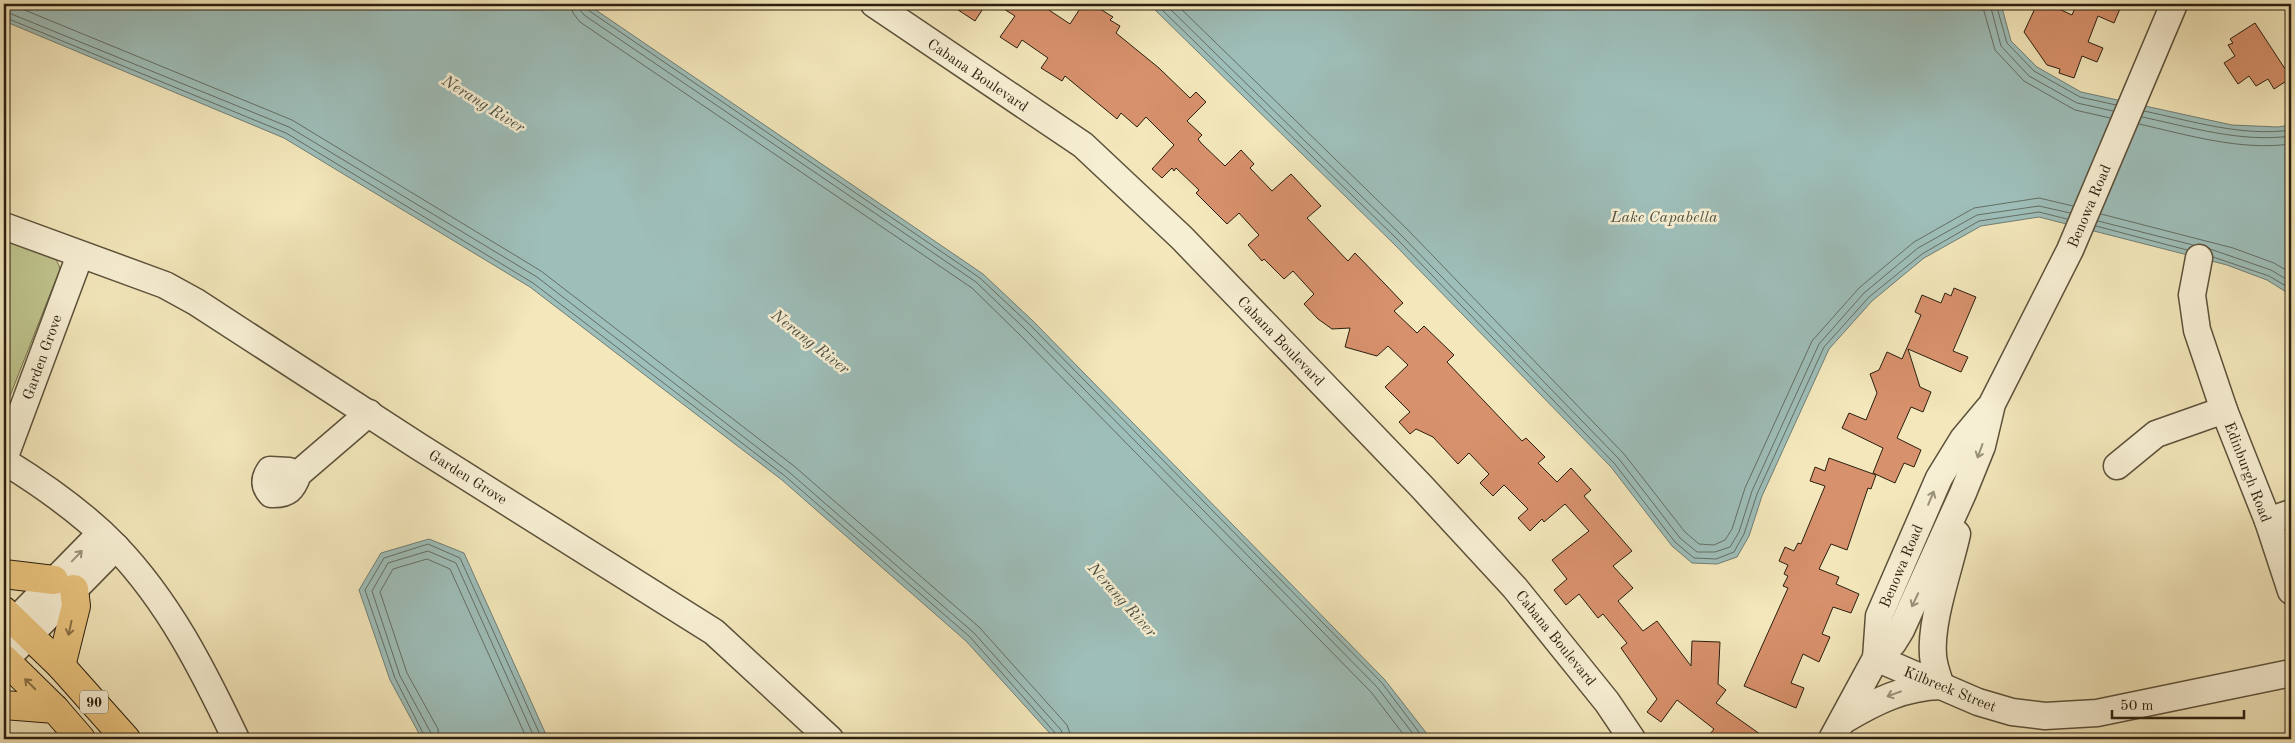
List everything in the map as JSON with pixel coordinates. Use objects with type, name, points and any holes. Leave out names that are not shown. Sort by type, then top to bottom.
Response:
[{"type":"main road","points":[[4,574],[64,585],[76,606],[61,666]]},
{"type":"main road","name":"90","points":[[13,625],[61,666],[126,739]]},
{"type":"main road","name":"90","points":[[4,660],[55,709],[81,739]]},
{"type":"main road","points":[[4,705],[55,709]]},
{"type":"street","name":"Cabana Boulevard","points":[[874,4],[1083,146],[1182,238],[1420,485],[1515,588],[1608,702],[1632,739]]},
{"type":"street","name":"Benowa Road","points":[[1876,658],[1879,616],[1939,478],[1963,439],[1992,404],[2070,250],[2174,4]]},
{"type":"street","name":"Garden Grove","points":[[4,226],[165,285],[196,302],[714,632],[830,739]]},
{"type":"street","name":"Garden Grove","points":[[4,460],[80,255]]},
{"type":"street","name":"Edinburgh Road","points":[[2199,258],[2192,296],[2197,330],[2224,410],[2279,517],[2291,591]]},
{"type":"street","name":"Benowa Road","points":[[1838,730],[1876,658],[1893,643],[1901,630],[1957,509],[1982,446],[1992,404]]},
{"type":"street","points":[[2117,466],[2156,434],[2224,410]]},
{"type":"street","points":[[298,474],[368,413]]},
{"type":"street","points":[[4,460],[73,509],[109,540],[160,600],[183,634],[236,739]]},
{"type":"street","points":[[1838,730],[1892,695],[1920,687],[1942,686],[1933,656],[1933,641],[1939,608],[1959,528],[1957,509]]},
{"type":"street","points":[[4,660],[13,625],[64,585],[109,540]]},
{"type":"street","name":"Kilbreck Street","points":[[1876,658],[1996,708],[2027,714],[2063,716],[2097,713],[2291,672]]},
{"type":"green space","points":[[4,236],[45,250],[57,261],[60,269],[8,401],[4,403]]},
{"type":"water","name":"Nerang River","points":[[4,4],[587,4],[983,274],[1033,321],[1385,680],[1431,739],[1055,739],[966,641],[782,480],[530,287],[284,138],[4,21]]},
{"type":"water","name":"Lake Capabella","points":[[1149,4],[2001,4],[2011,41],[2037,67],[2081,92],[2232,125],[2278,127],[2291,125],[2291,295],[2267,280],[2227,265],[2039,217],[1981,226],[1924,258],[1872,301],[1829,349],[1762,496],[1749,536],[1737,557],[1717,564],[1692,563],[1672,546],[1611,467],[1394,244]]},
{"type":"water","points":[[429,539],[464,553],[548,739],[422,739],[390,680],[359,590],[381,553]]},
{"type":"building","points":[[949,4],[986,4],[975,21]]},
{"type":"building","points":[[996,4],[1040,4],[1070,24],[1083,4],[1092,4],[1113,17],[1110,20],[1120,26],[1116,33],[1159,68],[1190,98],[1196,92],[1206,102],[1187,121],[1202,135],[1198,139],[1201,143],[1225,166],[1241,150],[1254,164],[1250,168],[1272,191],[1291,174],[1321,206],[1307,218],[1348,261],[1355,253],[1384,283],[1403,303],[1394,311],[1417,333],[1424,326],[1454,355],[1447,362],[1522,441],[1526,438],[1545,457],[1538,463],[1557,482],[1571,468],[1591,490],[1584,496],[1632,551],[1613,566],[1633,588],[1618,601],[1643,631],[1657,621],[1691,666],[1692,641],[1720,642],[1718,684],[1726,690],[1716,703],[1767,739],[1706,739],[1714,729],[1677,700],[1661,722],[1647,712],[1657,699],[1621,648],[1627,643],[1603,614],[1598,618],[1579,594],[1566,605],[1554,590],[1567,579],[1552,560],[1589,531],[1565,504],[1544,522],[1542,519],[1530,531],[1518,518],[1528,509],[1504,485],[1493,496],[1480,483],[1489,474],[1469,453],[1458,464],[1433,437],[1416,429],[1410,434],[1399,422],[1410,412],[1385,387],[1408,365],[1388,346],[1377,356],[1345,347],[1350,328],[1332,329],[1318,319],[1304,304],[1314,294],[1293,271],[1284,279],[1264,259],[1262,261],[1248,245],[1259,235],[1239,213],[1227,224],[1196,193],[1199,190],[1176,168],[1174,171],[1172,168],[1162,178],[1152,169],[1174,145],[1146,117],[1137,127],[1121,113],[1117,119],[1065,76],[1062,81],[1041,68],[1048,58],[1022,40],[1017,48],[1000,37],[1015,16]]},
{"type":"building","points":[[2037,4],[2048,4],[2072,15],[2075,8],[2068,4],[2122,4],[2114,23],[2098,16],[2088,42],[2103,48],[2097,62],[2082,56],[2074,78],[2059,73],[2060,69],[2047,65],[2024,32]]},
{"type":"building","points":[[2255,23],[2291,78],[2274,89],[2268,79],[2256,86],[2249,76],[2238,84],[2224,63],[2235,56],[2228,45],[2233,43],[2230,39]]},
{"type":"building","points":[[1954,288],[1976,297],[1953,351],[1968,357],[1961,372],[1908,349],[1920,387],[1931,392],[1923,412],[1911,407],[1897,438],[1921,450],[1914,467],[1904,463],[1895,483],[1873,473],[1883,448],[1842,428],[1849,413],[1866,420],[1877,393],[1870,374],[1879,370],[1887,352],[1902,359],[1921,315],[1915,312],[1922,295],[1941,303],[1945,293],[1951,296]]},
{"type":"building","points":[[1829,458],[1876,475],[1871,489],[1868,488],[1847,550],[1831,544],[1819,569],[1839,577],[1836,584],[1859,594],[1851,613],[1833,607],[1822,634],[1830,637],[1819,662],[1803,654],[1791,683],[1804,688],[1796,708],[1744,686],[1788,588],[1783,586],[1788,576],[1784,574],[1788,565],[1779,561],[1785,547],[1794,551],[1798,543],[1801,544],[1825,486],[1810,481],[1815,467],[1825,471]]}]
